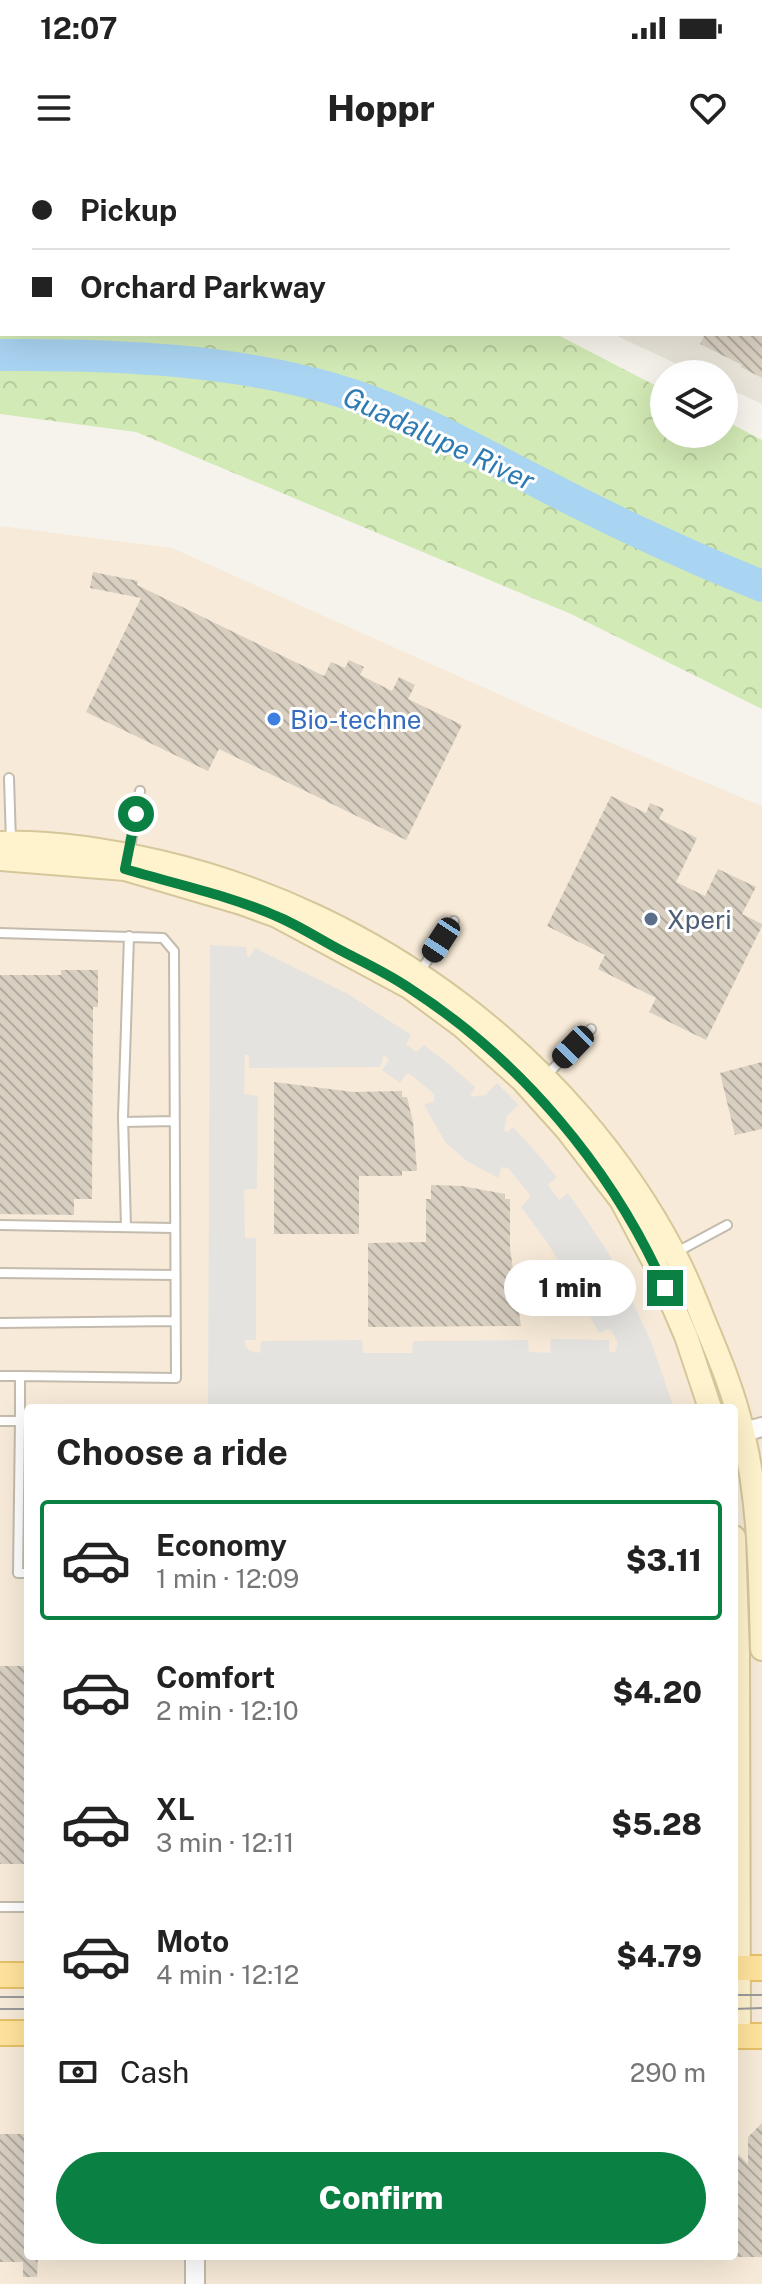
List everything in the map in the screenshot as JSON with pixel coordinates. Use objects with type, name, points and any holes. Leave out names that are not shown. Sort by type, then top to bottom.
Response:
[{"type":"main road","points":[[4,848],[71,846],[127,862],[203,872],[275,898],[350,932],[414,980],[470,1012],[533,1079],[591,1127],[635,1187],[665,1259],[719,1357],[736,1404]]},
{"type":"main road","points":[[665,1259],[709,1404]]},
{"type":"main road","points":[[738,1409],[746,1431],[759,1529],[762,1651],[738,1655]]},
{"type":"main road","points":[[738,1674],[751,1796],[745,2036]]},
{"type":"main road","points":[[0,1975],[24,1975]]},
{"type":"main road","points":[[0,2033],[24,2033]]},
{"type":"street","points":[[195,2260],[195,2284]]},
{"type":"lane","points":[[4,848],[9,778]]},
{"type":"lane","points":[[127,862],[140,791]]},
{"type":"lane","points":[[414,980],[454,921]]},
{"type":"lane","points":[[0,933],[163,938],[174,951],[176,1378],[0,1376]]},
{"type":"lane","points":[[126,1227],[123,1122],[129,936]]},
{"type":"lane","points":[[533,1079],[591,1029]]},
{"type":"lane","points":[[123,1122],[174,1121]]},
{"type":"lane","points":[[0,1225],[174,1228]]},
{"type":"lane","points":[[665,1259],[727,1225]]},
{"type":"lane","points":[[0,1273],[175,1275]]},
{"type":"lane","points":[[0,1323],[175,1321]]},
{"type":"lane","points":[[20,1376],[24,1421],[18,1573],[24,1573]]},
{"type":"lane","points":[[0,1421],[24,1421]]},
{"type":"lane","points":[[0,1907],[24,1907]]},
{"type":"shaded area","points":[[617,336],[762,336],[762,404],[738,393],[738,360],[668,360]]},
{"type":"shaded area","points":[[0,526],[172,548],[554,719],[762,806],[762,2284],[0,2284]]},
{"type":"shaded area","points":[[210,945],[246,947],[247,956],[250,957],[255,948],[348,994],[411,1035],[406,1044],[416,1052],[424,1045],[450,1065],[475,1087],[470,1097],[485,1095],[497,1083],[519,1105],[507,1116],[504,1130],[507,1133],[513,1127],[557,1177],[548,1185],[559,1200],[568,1193],[604,1246],[616,1266],[606,1272],[611,1283],[622,1278],[652,1344],[673,1404],[208,1404]],"holes":[[[245,1055],[249,1055],[249,1068],[380,1067],[384,1055],[389,1060],[382,1070],[400,1083],[406,1074],[410,1074],[434,1094],[434,1101],[424,1105],[446,1143],[467,1161],[498,1178],[502,1167],[508,1168],[531,1196],[521,1207],[576,1290],[587,1284],[590,1295],[582,1301],[599,1333],[611,1330],[618,1343],[615,1352],[609,1352],[609,1340],[551,1339],[550,1353],[529,1352],[528,1340],[413,1341],[412,1353],[363,1353],[362,1340],[261,1341],[260,1353],[250,1351],[245,1346],[245,1340],[256,1340],[256,1238],[245,1238],[244,1191],[257,1189],[258,1096],[244,1094]]]},
{"type":"green space","points":[[0,336],[560,336],[650,383],[650,448],[738,448],[738,427],[762,440],[762,709],[571,614],[136,432],[0,414]]},
{"type":"building","points":[[704,336],[762,336],[762,378],[741,367],[738,360],[700,344]]},
{"type":"building","name":"Bio-techne","points":[[93,572],[138,581],[137,585],[324,676],[331,662],[345,668],[349,660],[364,667],[360,675],[392,691],[399,677],[415,685],[408,699],[462,725],[406,840],[219,749],[208,771],[86,712],[141,598],[90,588]]},
{"type":"building","name":"Xperi","points":[[611,796],[646,813],[650,803],[664,809],[659,819],[697,838],[676,882],[705,896],[718,869],[756,887],[742,914],[762,926],[706,1040],[649,1012],[656,998],[598,969],[605,955],[547,926]]},
{"type":"building","points":[[61,970],[98,970],[98,1007],[93,1007],[92,1199],[74,1199],[74,1215],[0,1214],[0,975],[61,975]]},
{"type":"building","points":[[762,1062],[762,1129],[735,1135],[720,1073]]},
{"type":"building","points":[[274,1082],[353,1092],[402,1091],[402,1097],[407,1097],[413,1122],[417,1171],[402,1171],[402,1176],[359,1176],[359,1234],[274,1234]]},
{"type":"building","points":[[431,1185],[462,1186],[505,1194],[505,1199],[510,1199],[510,1248],[521,1326],[368,1327],[368,1243],[426,1242],[426,1199],[431,1199]]},
{"type":"building","points":[[0,1666],[24,1666],[24,1864],[0,1864]]},
{"type":"building","points":[[762,2123],[762,2257],[738,2257],[738,2154],[748,2164],[748,2137]]},
{"type":"building","points":[[0,2134],[24,2134],[24,2260],[38,2260],[37,2277],[23,2277],[23,2262],[0,2262]]},
{"type":"waterway","name":"Guadalupe River","points":[[0,355],[131,358],[221,366],[308,382],[349,394],[421,423],[620,523],[762,586]]},
{"type":"tram line","points":[[738,1995],[762,1995]]},
{"type":"tram line","points":[[0,1997],[24,1997]]},
{"type":"tram line","points":[[738,2009],[762,2008]]},
{"type":"tram line","points":[[0,2009],[24,2009]]},
{"type":"place","name":"Bio-techne","points":[[274,719]]},
{"type":"place","name":"Xperi","points":[[651,919]]},
{"type":"route","points":[[136,814],[125,869],[277,916],[409,987],[463,1027],[522,1080],[567,1130],[621,1200],[665,1288]]}]
